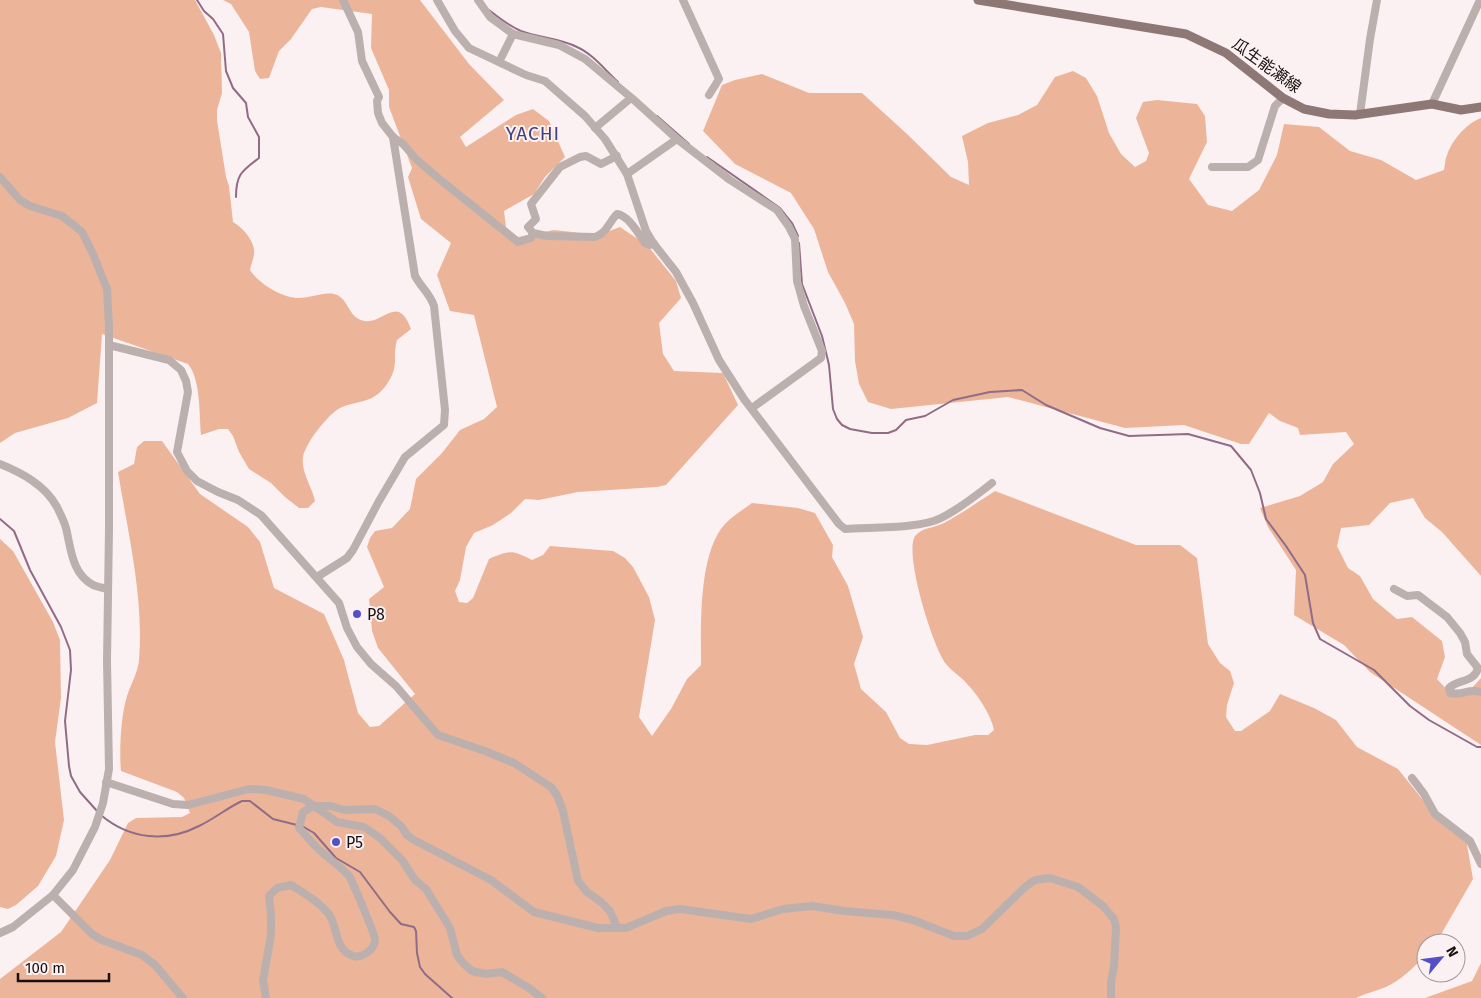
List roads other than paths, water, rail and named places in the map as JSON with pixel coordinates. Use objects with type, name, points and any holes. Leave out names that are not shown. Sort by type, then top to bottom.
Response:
[{"type":"main road","name":"瓜生能瀬線","points":[[978,0],[1186,34],[1226,52],[1283,98],[1304,109],[1329,114],[1360,114],[1432,104],[1461,110],[1481,107]]},
{"type":"street","points":[[343,0],[358,32],[362,61],[379,97],[377,101],[378,113],[382,124],[393,138],[403,144],[416,159],[438,178],[518,242],[531,238],[533,233]]},
{"type":"street","points":[[437,0],[455,31],[469,48],[526,75],[545,81],[566,98],[605,139],[627,174],[646,231],[676,272],[693,303],[719,360],[744,399],[839,524],[845,529],[926,523],[941,518],[992,483]]},
{"type":"street","points":[[478,0],[490,17],[514,34],[559,45],[585,58],[677,139],[730,180],[776,210],[789,227],[795,239],[797,281],[804,306],[822,351],[821,358],[752,408]]},
{"type":"street","points":[[683,0],[719,79],[709,95]]},
{"type":"street","points":[[1360,114],[1377,0]]},
{"type":"street","points":[[1432,104],[1479,2]]},
{"type":"street","points":[[498,62],[514,34]]},
{"type":"street","points":[[595,128],[631,98]]},
{"type":"street","points":[[1212,167],[1248,167],[1258,160],[1275,106],[1283,98]]},
{"type":"street","points":[[316,577],[335,567],[350,554],[405,457],[444,425],[445,410],[434,306],[430,295],[415,276],[393,138]]},
{"type":"street","points":[[627,174],[677,139]]},
{"type":"street","points":[[617,156],[601,164],[586,156],[580,157],[560,167],[531,204],[536,219],[528,227],[529,230],[533,233],[547,236],[595,238],[606,230],[617,214],[620,214],[626,218],[645,243],[649,245],[654,244]]},
{"type":"street","points":[[0,177],[20,200],[30,206],[62,216],[82,232],[107,289],[109,326],[109,768],[103,803],[95,827],[73,870],[53,895],[13,927],[0,933]]},
{"type":"street","points":[[109,345],[169,360],[180,370],[186,381],[188,392],[177,452],[187,471],[197,481],[238,500],[261,516],[339,603],[347,628],[357,647],[396,686],[438,735],[514,763],[551,787],[557,795],[562,811],[578,881],[587,892],[610,911],[617,927]]},
{"type":"street","points":[[0,464],[27,476],[44,490],[56,506],[66,526],[70,550],[80,574],[94,585],[108,589]]},
{"type":"street","points":[[1394,589],[1407,596],[1418,595],[1426,600],[1448,617],[1465,642],[1467,654],[1478,668],[1477,673],[1466,681],[1455,682],[1449,688],[1450,693],[1459,695],[1472,690],[1481,692]]},
{"type":"street","points":[[1412,778],[1435,814],[1443,822],[1470,840],[1481,864]]},
{"type":"street","points":[[106,782],[173,804],[188,805],[249,789],[266,790],[304,799],[337,822],[364,827],[380,838],[402,860],[415,880],[426,889],[450,928],[457,955],[462,964],[472,970],[486,974],[502,972],[542,998]]},
{"type":"street","points":[[266,998],[262,980],[271,935],[269,896],[277,888],[291,885],[319,904],[329,914],[338,941],[346,953],[360,957],[368,953],[374,946],[376,938],[362,909],[351,878],[322,852],[300,828],[303,812],[314,806],[331,806],[344,810],[375,809],[389,816],[414,840],[491,880],[534,912],[598,928],[626,928],[666,911],[680,909],[751,919],[783,909],[812,906],[893,915],[913,920],[954,936],[966,936],[982,929],[1025,887],[1035,880],[1050,878],[1078,888],[1103,906],[1114,918],[1116,928],[1111,998]]},
{"type":"street","points":[[53,895],[97,937],[142,955],[155,965],[183,998]]},
{"type":"waterway","points":[[197,0],[223,34],[226,71],[233,88],[246,103],[248,117],[259,137],[259,158],[241,174],[237,183],[236,197]]},
{"type":"waterway","points":[[489,10],[521,31],[570,44],[583,50],[594,58],[618,82]]},
{"type":"waterway","points":[[657,116],[689,144]]},
{"type":"waterway","points":[[707,157],[780,208],[792,223],[798,236]]},
{"type":"waterway","points":[[799,243],[802,284],[822,336],[829,365],[833,409],[842,425],[850,429],[872,433],[888,433],[896,430],[906,420],[925,416],[953,400],[990,392],[1022,390],[1046,405],[1100,428],[1129,436],[1188,434],[1231,446],[1251,470],[1260,493],[1266,519],[1305,575],[1313,623],[1320,639],[1374,670],[1410,706],[1429,720],[1477,747],[1481,747]]},
{"type":"waterway","points":[[0,519],[14,531],[30,570],[61,627],[70,650],[71,670],[65,721],[69,766],[71,776],[80,792],[97,811]]},
{"type":"waterway","points":[[102,816],[124,830],[136,834],[149,836],[174,835],[205,823],[242,801],[250,801],[273,819],[297,825]]},
{"type":"waterway","points":[[302,826],[314,833],[336,858],[360,872],[401,924],[414,927],[420,967],[425,974],[452,998]]},
{"type":"place","name":"P8","points":[[357,614]]},
{"type":"place","name":"P5","points":[[336,842]]},
{"type":"district","name":"YACHI","points":[[533,133]]}]
